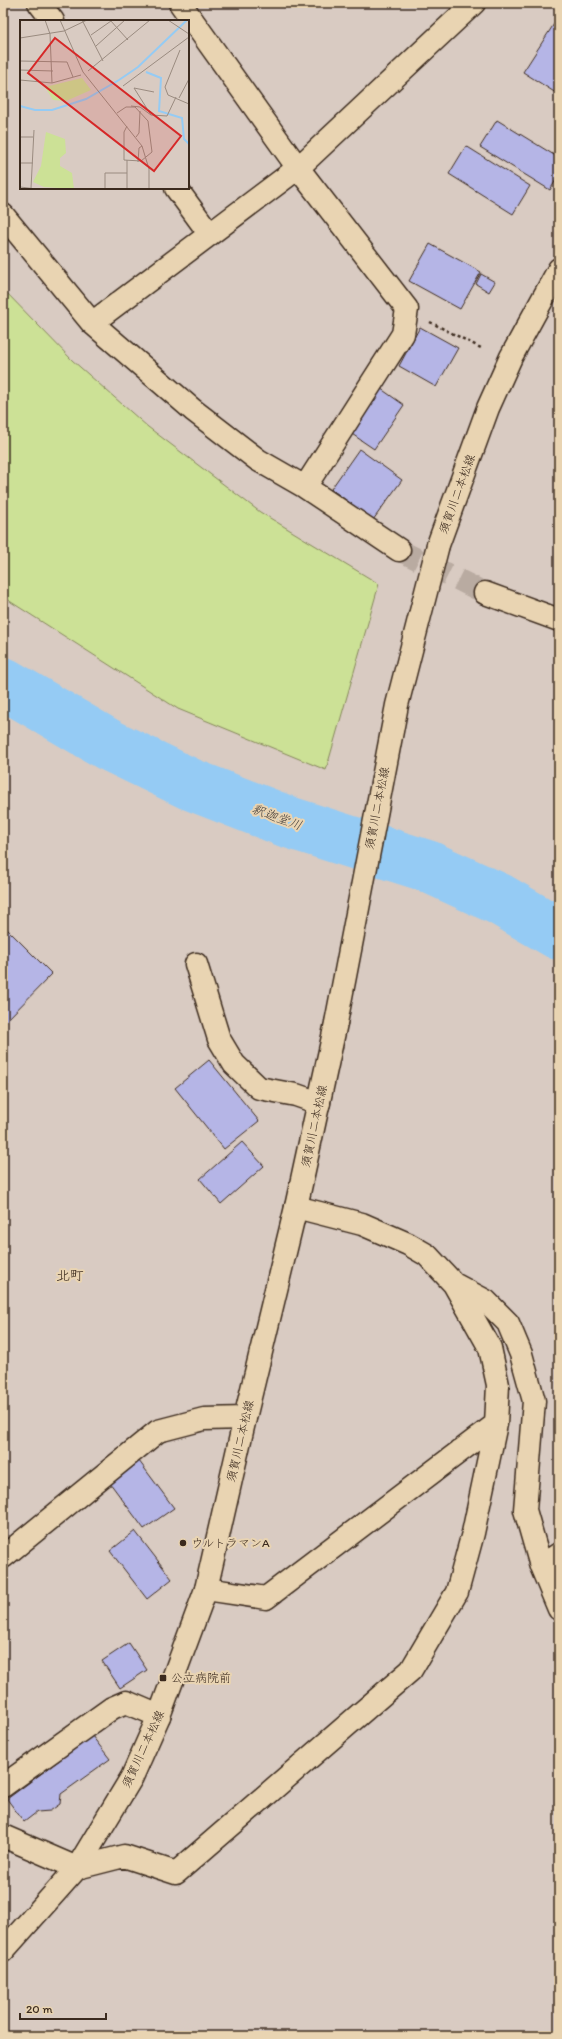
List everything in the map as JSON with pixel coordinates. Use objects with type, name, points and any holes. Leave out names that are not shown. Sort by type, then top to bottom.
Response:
[{"type":"street","points":[[39,3],[52,20]]},
{"type":"street","points":[[180,3],[298,168],[407,309],[403,334],[305,487]]},
{"type":"street","points":[[92,323],[209,233],[298,168],[474,3]]},
{"type":"street","points":[[177,189],[209,233]]},
{"type":"street","points":[[3,215],[92,323],[193,410],[258,460],[305,487],[399,550]]},
{"type":"street","name":"須賀川二本松線","points":[[3,1951],[77,1868],[132,1777],[159,1716],[206,1588],[296,1207],[336,1023],[397,706],[438,545],[491,402],[511,356],[559,269]]},
{"type":"street","points":[[484,593],[559,620]]},
{"type":"street","points":[[196,964],[219,1039],[234,1064],[259,1088],[296,1095],[319,1103]]},
{"type":"street","points":[[3,1836],[77,1868],[124,1856],[176,1873],[411,1670],[456,1592],[473,1533],[496,1424],[498,1385],[490,1348],[454,1284],[427,1255],[408,1244],[362,1224],[296,1207]]},
{"type":"street","points":[[454,1284],[486,1301],[508,1323],[521,1354],[534,1401],[525,1510],[550,1560],[559,1609]]},
{"type":"street","points":[[3,1557],[158,1431],[204,1419],[245,1418]]},
{"type":"street","points":[[206,1588],[266,1598],[496,1424]]},
{"type":"street","points":[[3,1786],[112,1708],[126,1702],[159,1716]]},
{"type":"path","points":[[407,309],[480,348]]},
{"type":"green space","points":[[3,289],[72,360],[148,427],[260,512],[379,584],[326,770],[178,709],[11,602],[3,595]]},
{"type":"building","points":[[554,24],[559,27],[559,95],[523,72]]},
{"type":"building","points":[[497,120],[559,158],[559,175],[550,190],[480,147]]},
{"type":"building","points":[[466,146],[530,186],[513,214],[449,174]]},
{"type":"building","points":[[430,244],[481,272],[460,309],[409,281]]},
{"type":"building","points":[[481,274],[495,282],[489,292],[476,284]]},
{"type":"building","points":[[420,327],[458,348],[436,387],[399,366]]},
{"type":"building","points":[[377,386],[404,405],[374,449],[346,430]]},
{"type":"building","points":[[359,449],[402,480],[373,520],[331,489]]},
{"type":"building","points":[[3,925],[52,974],[3,1024]]},
{"type":"building","points":[[209,1060],[259,1121],[224,1149],[175,1088]]},
{"type":"building","points":[[242,1142],[264,1166],[221,1204],[200,1179]]},
{"type":"building","points":[[139,1461],[174,1508],[144,1529],[110,1483]]},
{"type":"building","points":[[135,1531],[172,1579],[147,1599],[110,1551]]},
{"type":"building","points":[[129,1643],[147,1670],[120,1688],[102,1661]]},
{"type":"building","points":[[92,1736],[110,1759],[61,1794],[60,1804],[50,1811],[37,1812],[24,1822],[7,1799]]},
{"type":"waterway","name":"釈迦堂川","points":[[3,683],[109,745],[190,784],[288,822],[427,866],[499,899],[559,934]]},
{"type":"tunnel","points":[[399,550],[485,593]]},
{"type":"place","name":"ウルトラマンA","points":[[183,1543]]},
{"type":"place","name":"公立病院前","points":[[163,1678]]},
{"type":"district","name":"北町","points":[[70,1275]]}]
